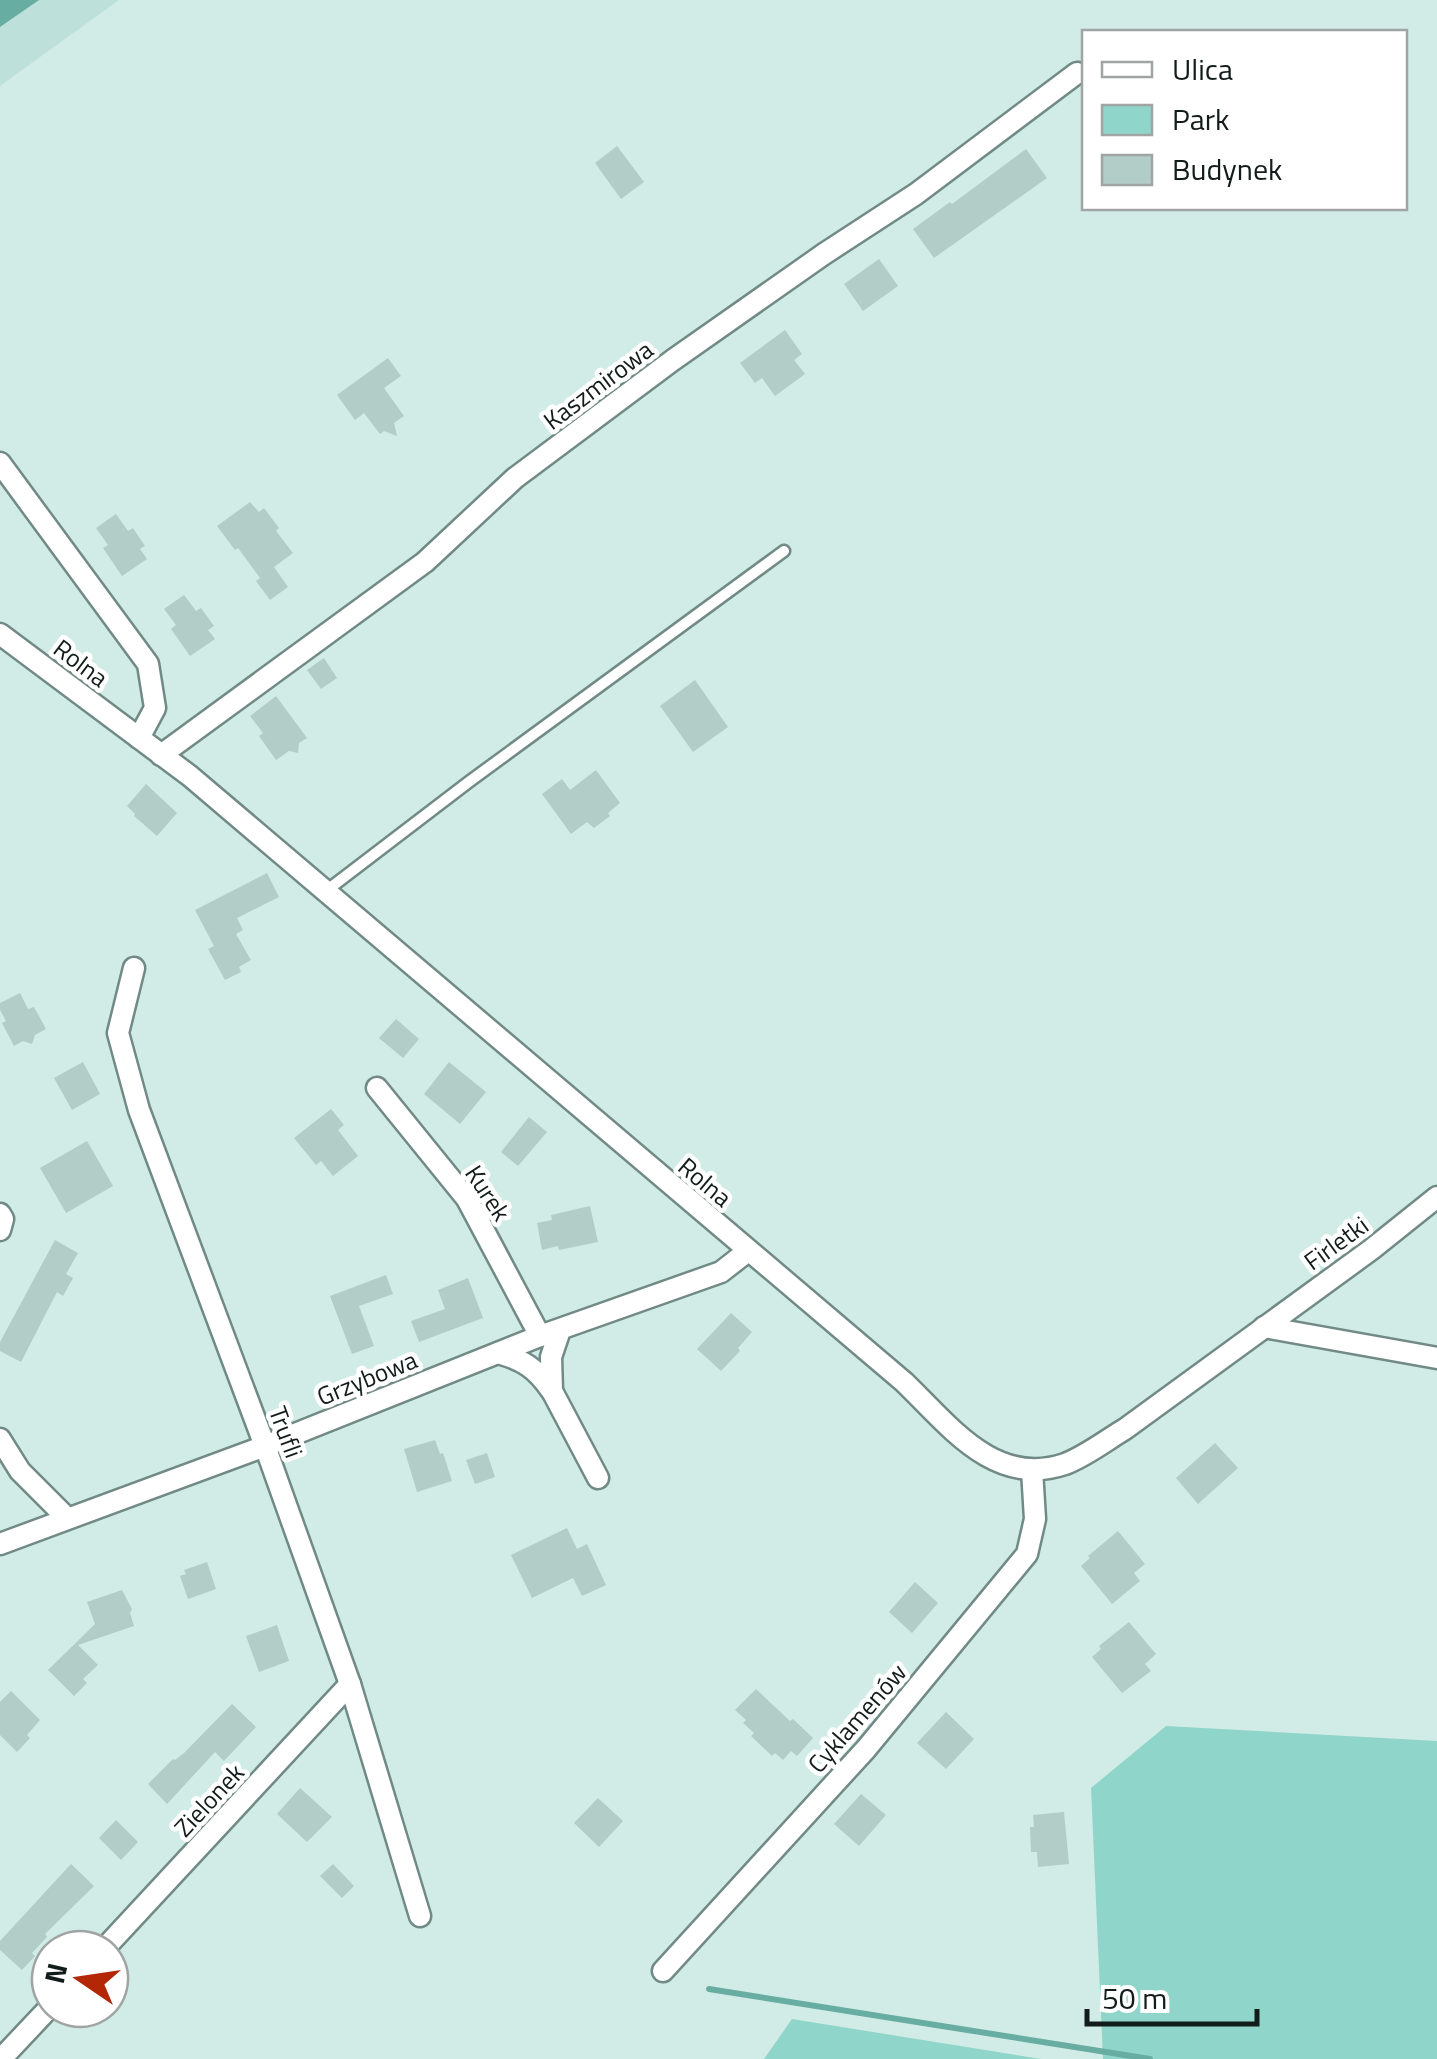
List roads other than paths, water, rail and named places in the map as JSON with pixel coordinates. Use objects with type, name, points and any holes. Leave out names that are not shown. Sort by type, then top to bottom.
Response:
[{"type":"street","name":"Kaszmirowa","points":[[161,754],[424,562],[515,478],[673,360],[916,194],[1077,73]]},
{"type":"street","points":[[0,462],[148,664],[156,708],[139,738]]},
{"type":"street","name":"Rolna","points":[[0,634],[190,776],[904,1382],[972,1447],[1007,1466],[1032,1470]]},
{"type":"street","name":"Trufli","points":[[134,968],[118,1033],[139,1110],[350,1684],[420,1916]]},
{"type":"street","name":"Kurek","points":[[377,1088],[466,1199],[550,1333]]},
{"type":"street","name":"Firletki","points":[[1264,1327],[1437,1198]]},
{"type":"street","points":[[0,1214],[0,1230]]},
{"type":"street","name":"Grzybowa","points":[[0,1544],[265,1446],[550,1333],[721,1272],[748,1250]]},
{"type":"street","points":[[1032,1470],[1048,1469],[1084,1455],[1264,1327],[1437,1358]]},
{"type":"street","points":[[550,1333],[552,1391]]},
{"type":"street","points":[[498,1353],[520,1359],[539,1372],[598,1478]]},
{"type":"street","points":[[0,1439],[20,1471],[67,1518]]},
{"type":"street","name":"Cyklamenów","points":[[663,1972],[866,1749],[1028,1554],[1035,1518],[1032,1470]]},
{"type":"street","name":"Zielonek","points":[[123,1929],[350,1684]]},
{"type":"street","points":[[2,2059],[30,2029]]},
{"type":"lane","points":[[326,892],[470,781],[784,551]]},
{"type":"waterway","points":[[709,1989],[1150,2059]]}]
